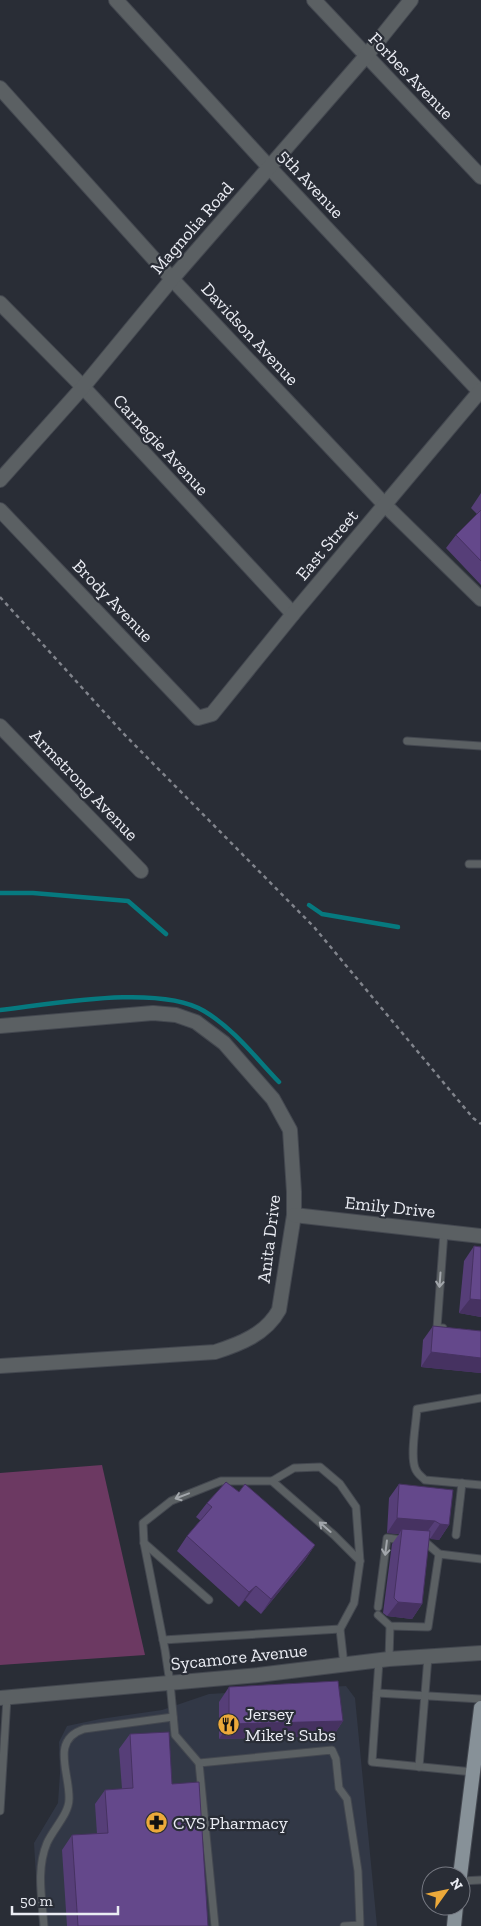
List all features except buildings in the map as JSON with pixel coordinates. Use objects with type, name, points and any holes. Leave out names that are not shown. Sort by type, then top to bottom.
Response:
[{"type":"main road","points":[[461,1866],[481,1708]]},
{"type":"street","name":"5th Avenue","points":[[116,0],[269,168],[480,391]]},
{"type":"street","name":"Forbes Avenue","points":[[314,0],[481,177]]},
{"type":"street","name":"Magnolia Road","points":[[0,480],[83,387],[172,279],[366,56],[411,0]]},
{"type":"street","name":"Davidson Avenue","points":[[0,88],[172,279],[385,506],[481,599]]},
{"type":"street","name":"Carnegie Avenue","points":[[0,303],[83,387],[293,614]]},
{"type":"street","name":"East Street","points":[[198,718],[212,714],[293,614],[480,391]]},
{"type":"street","name":"Brody Avenue","points":[[0,510],[198,718]]},
{"type":"street","name":"Armstrong Avenue","points":[[0,726],[141,871]]},
{"type":"street","name":"Anita Drive","points":[[0,1026],[153,1013],[176,1015],[196,1022],[224,1043],[273,1099],[290,1130],[294,1192],[294,1215],[279,1310],[272,1323],[260,1332],[234,1346],[215,1352],[0,1366]]},
{"type":"street","name":"Emily Drive","points":[[294,1215],[481,1236]]},
{"type":"street","name":"Sycamore Avenue","points":[[4,1698],[258,1676],[384,1660],[481,1653]]},
{"type":"lane","points":[[407,741],[481,746]]},
{"type":"lane","points":[[469,864],[481,864]]},
{"type":"lane","points":[[444,1232],[437,1328],[454,1329]]},
{"type":"lane","points":[[481,1398],[417,1409],[413,1454],[414,1467],[425,1480],[481,1484]]},
{"type":"lane","points":[[215,1926],[199,1763],[175,1735],[170,1683],[144,1543],[143,1523],[171,1500],[221,1481],[272,1481],[294,1468],[320,1467],[340,1484],[356,1507],[360,1561],[354,1603],[340,1629],[344,1665]]},
{"type":"lane","points":[[272,1481],[334,1535],[360,1561]]},
{"type":"lane","points":[[456,1535],[462,1483]]},
{"type":"lane","points":[[378,1607],[387,1538],[424,1542],[439,1554],[481,1559]]},
{"type":"lane","points":[[144,1543],[209,1600]]},
{"type":"lane","points":[[378,1615],[390,1626],[428,1626],[439,1554]]},
{"type":"lane","points":[[390,1626],[377,1693],[372,1762],[473,1772]]},
{"type":"lane","points":[[163,1640],[340,1629]]},
{"type":"lane","points":[[419,1766],[428,1657]]},
{"type":"lane","points":[[377,1693],[481,1699]]},
{"type":"lane","points":[[0,1812],[4,1698]]},
{"type":"lane","points":[[44,1926],[40,1879],[41,1862],[47,1843],[69,1800],[64,1760],[65,1746],[68,1739],[74,1732],[84,1729],[173,1717]]},
{"type":"lane","points":[[199,1763],[332,1750],[336,1759],[338,1788],[347,1799],[358,1871],[360,1925],[344,1926]]},
{"type":"path","points":[[0,597],[123,733],[314,926],[473,1118],[481,1124]]},
{"type":"shaded area","points":[[102,1465],[145,1655],[0,1665],[0,1473]]},
{"type":"shaded area","points":[[346,1686],[355,1698],[377,1926],[39,1926],[34,1843],[58,1803],[60,1773],[59,1742],[67,1726],[162,1710],[209,1694]]},
{"type":"waterway","points":[[0,893],[33,893],[128,901],[166,934]]},
{"type":"waterway","points":[[309,905],[322,914],[398,927]]},
{"type":"waterway","points":[[0,1010],[105,998],[134,997],[184,1003],[204,1011],[225,1026],[279,1082]]},
{"type":"place","name":"Jersey Mike's Subs","points":[[229,1724]]},
{"type":"place","name":"CVS Pharmacy","points":[[157,1823]]}]
